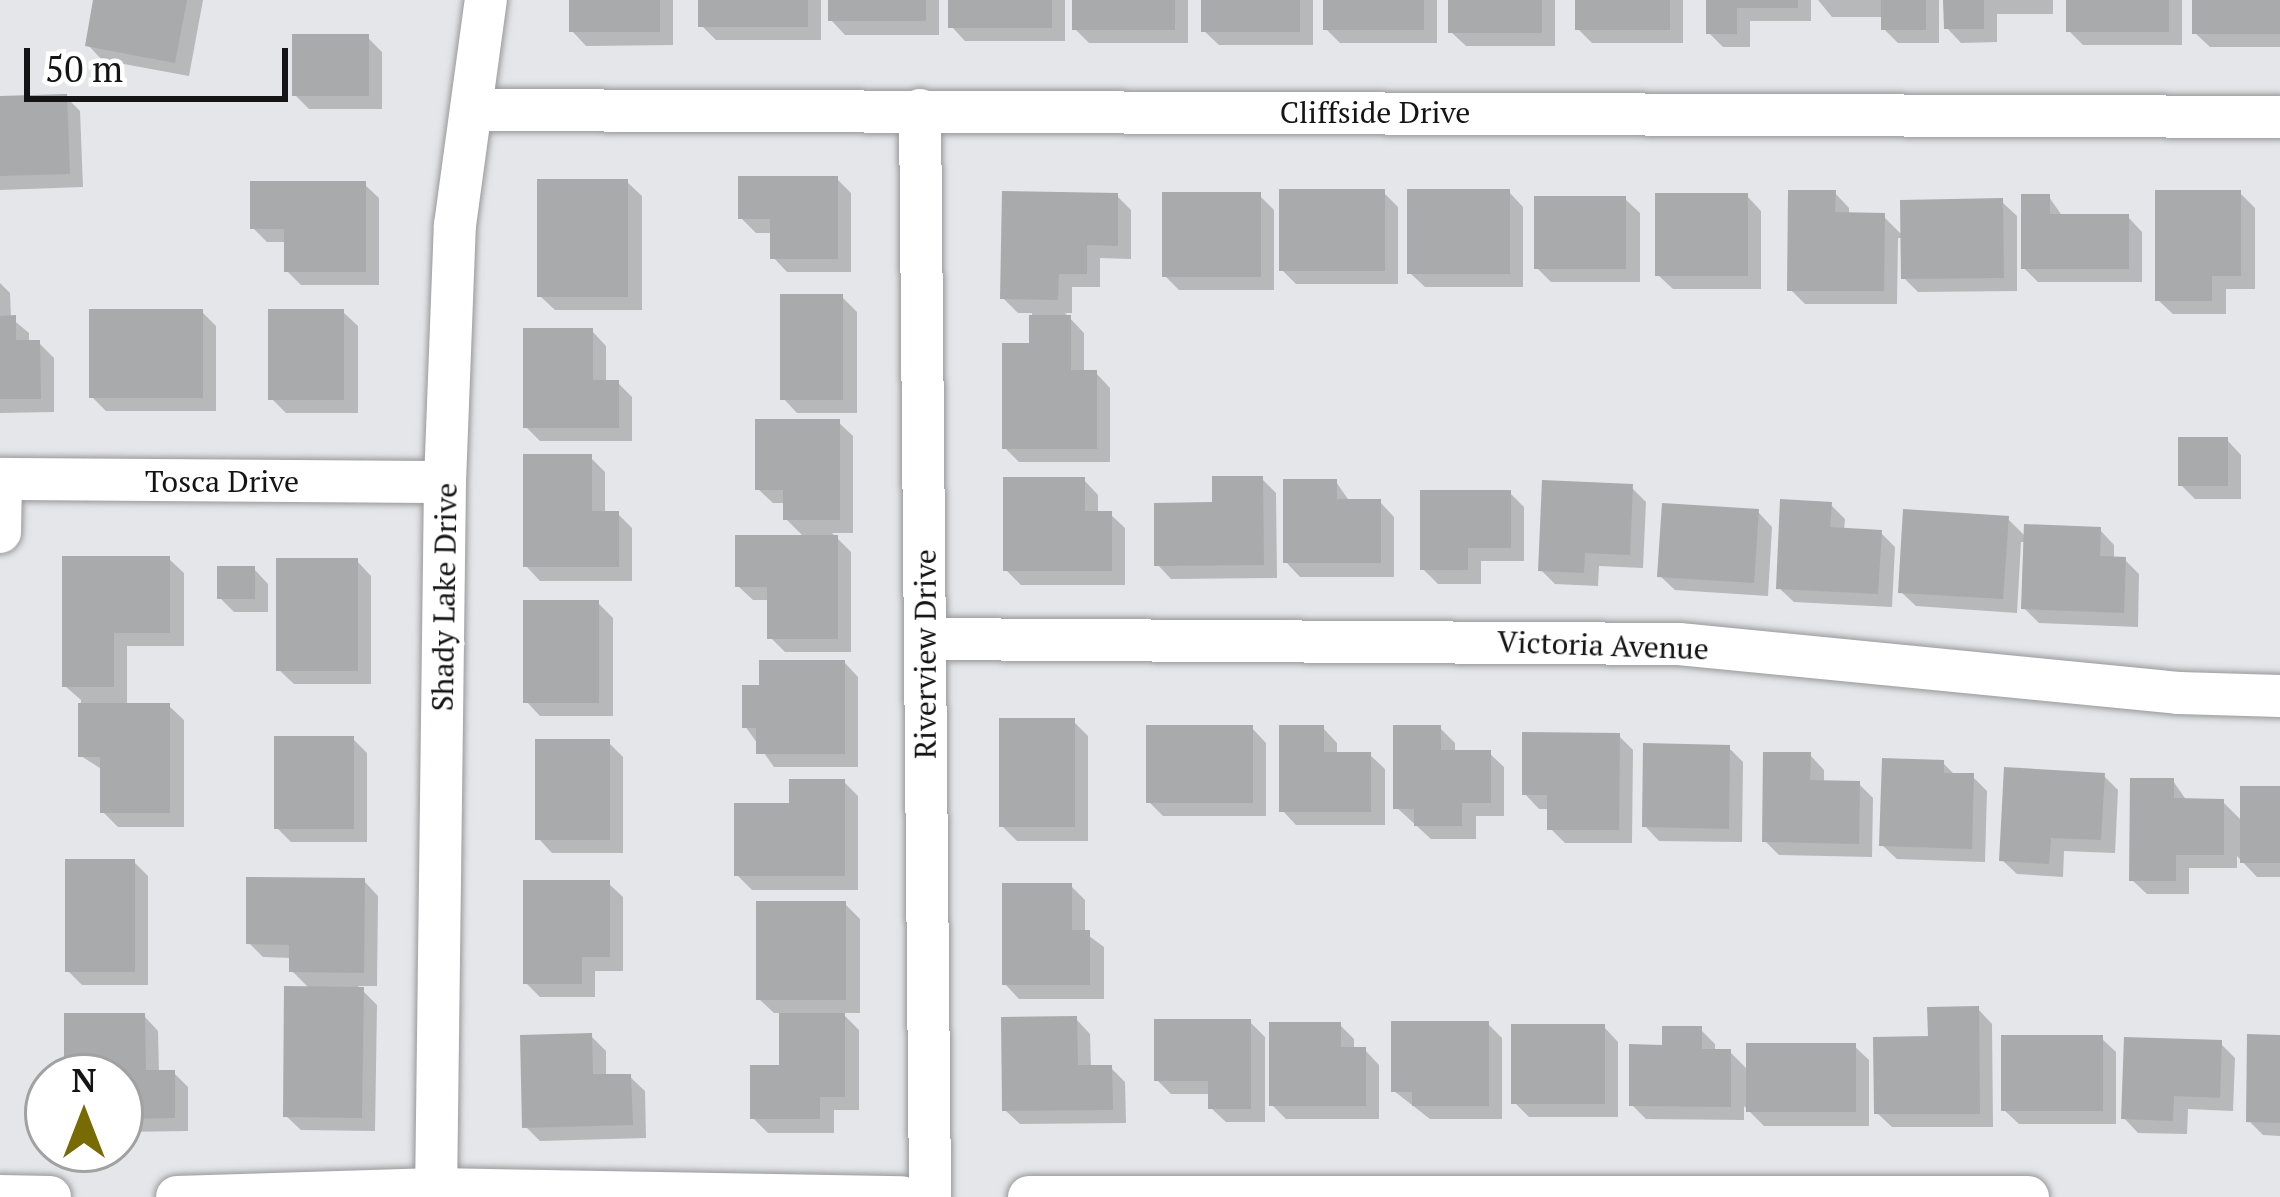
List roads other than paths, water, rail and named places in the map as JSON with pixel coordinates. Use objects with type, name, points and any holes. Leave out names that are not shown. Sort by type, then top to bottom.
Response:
[{"type":"street","name":"Shady Lake Drive","points":[[436,1193],[445,482],[455,225],[486,0]]},
{"type":"street","name":"Cliffside Drive","points":[[471,110],[2280,117]]},
{"type":"street","name":"Riverview Drive","points":[[920,110],[930,1197]]},
{"type":"street","name":"Tosca Drive","points":[[0,479],[445,482]]},
{"type":"street","points":[[0,479],[0,532]]},
{"type":"street","name":"Victoria Avenue","points":[[925,638],[1679,644],[2179,693],[2280,696]]},
{"type":"street","points":[[176,1197],[436,1193],[902,1197]]},
{"type":"street","points":[[0,1196],[50,1197]]},
{"type":"street","points":[[1029,1197],[2028,1197]]}]
